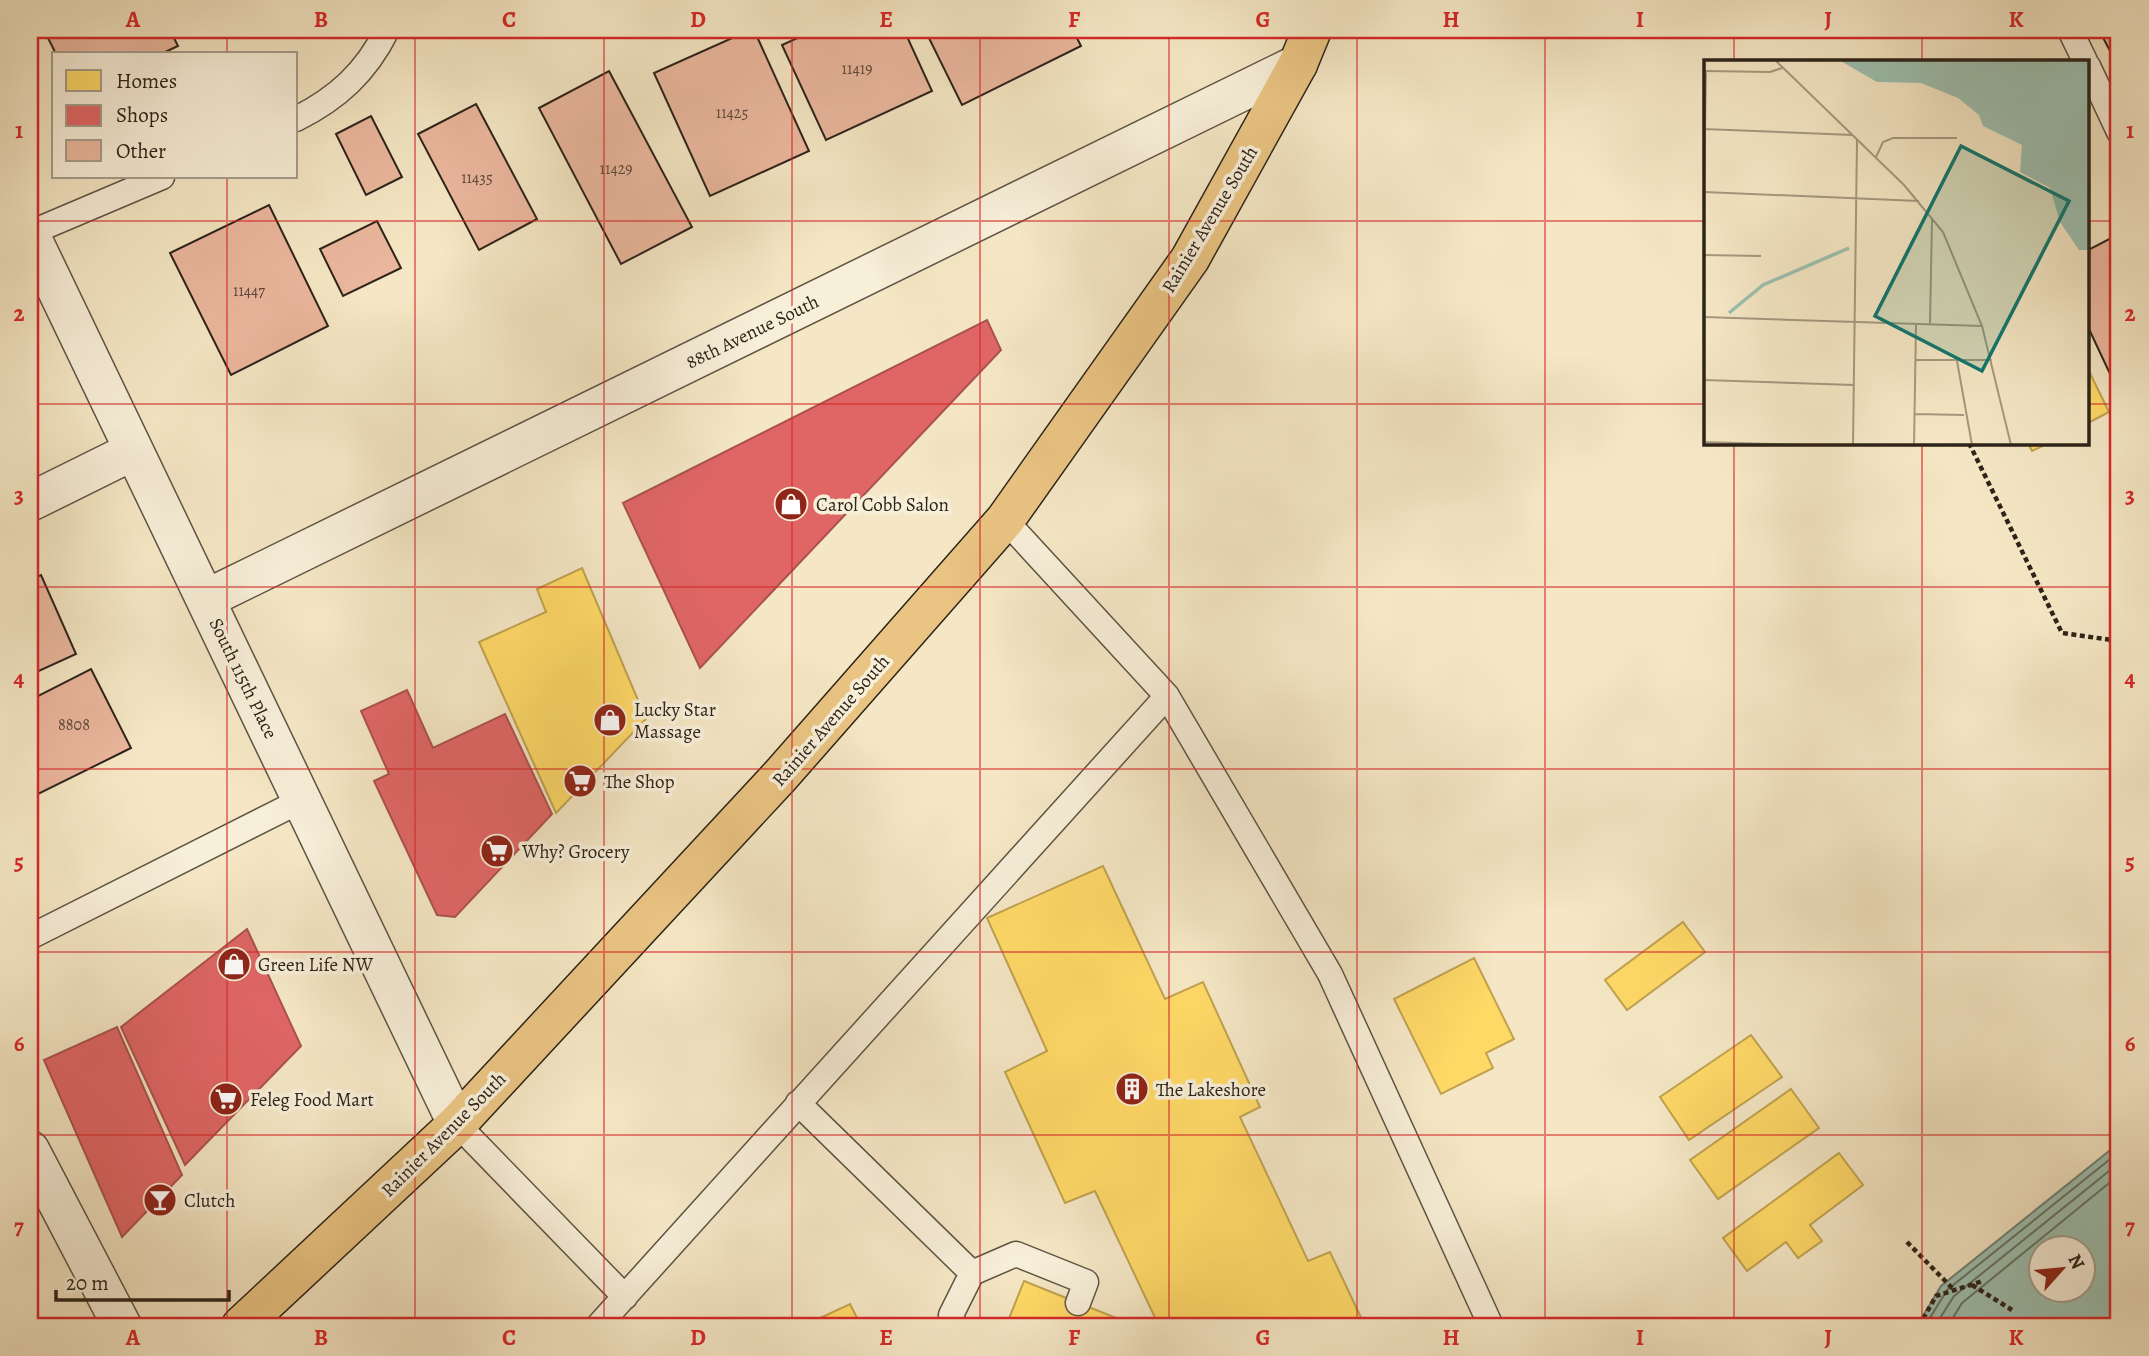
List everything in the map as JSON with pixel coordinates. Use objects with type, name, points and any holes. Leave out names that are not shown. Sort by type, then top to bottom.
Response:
[{"type":"main road","name":"Rainier Avenue South","points":[[241,1326],[457,1124],[781,775],[1005,520],[1190,259],[1305,47]]},
{"type":"street","name":"88th Avenue South","points":[[206,598],[1305,47]]},
{"type":"street","name":"South 115th Place","points":[[30,233],[457,1124]]},
{"type":"street","points":[[30,502],[133,452]]},
{"type":"street","points":[[30,1150],[122,1326]]},
{"type":"lane","points":[[298,118],[320,107],[356,78],[387,30]]},
{"type":"lane","points":[[2070,30],[2085,60]]},
{"type":"lane","points":[[2090,70],[2119,132]]},
{"type":"lane","points":[[30,233],[160,178]]},
{"type":"lane","points":[[1005,520],[1167,696],[1330,974],[1491,1326]]},
{"type":"lane","points":[[598,1326],[1167,696]]},
{"type":"lane","points":[[30,937],[302,800]]},
{"type":"lane","points":[[797,1103],[972,1273]]},
{"type":"lane","points":[[457,1124],[625,1297]]},
{"type":"lane","points":[[955,1326],[951,1315],[972,1273],[1016,1254],[1086,1282],[1078,1303]]},
{"type":"path","points":[[1969,444],[2062,633],[2119,641]]},
{"type":"path","points":[[1907,1242],[1954,1290]]},
{"type":"path","points":[[1929,1326],[1921,1324],[1936,1296],[1983,1281]]},
{"type":"path","points":[[1972,1285],[2012,1310]]},
{"type":"water","points":[[2119,1143],[2119,1326],[1917,1326],[1941,1286]]},
{"type":"building: Homes","points":[[2090,373],[2109,412],[2090,422]]},
{"type":"building: Homes","points":[[2028,444],[2047,444],[2032,451]]},
{"type":"building: Homes","points":[[582,568],[646,719],[556,813],[479,642],[546,612],[537,589]]},
{"type":"building: Homes","name":"The Lakeshore","points":[[1103,866],[1165,999],[1203,982],[1260,1107],[1240,1117],[1308,1261],[1330,1252],[1365,1326],[1159,1326],[1095,1191],[1065,1203],[1005,1072],[1047,1051],[987,918]]},
{"type":"building: Homes","points":[[1683,922],[1705,952],[1627,1010],[1605,980]]},
{"type":"building: Homes","points":[[1474,958],[1514,1039],[1486,1053],[1493,1068],[1441,1094],[1394,999]]},
{"type":"building: Homes","points":[[1751,1035],[1782,1077],[1689,1140],[1660,1097]]},
{"type":"building: Homes","points":[[1791,1089],[1819,1128],[1718,1199],[1690,1160]]},
{"type":"building: Homes","points":[[1839,1153],[1863,1185],[1810,1225],[1822,1241],[1798,1258],[1786,1242],[1747,1271],[1723,1238]]},
{"type":"building: Homes","points":[[1024,1281],[1136,1326],[1006,1326]]},
{"type":"building: Homes","points":[[850,1304],[861,1326],[803,1326]]},
{"type":"building: Shops","points":[[987,320],[1001,350],[700,668],[623,503]]},
{"type":"building: Shops","points":[[407,690],[433,748],[505,714],[552,814],[455,917],[437,915],[374,781],[389,774],[361,711]]},
{"type":"building: Shops","points":[[247,929],[301,1046],[185,1165],[121,1027]]},
{"type":"building: Shops","points":[[117,1027],[182,1175],[122,1237],[44,1060]]},
{"type":"building: Other","points":[[44,30],[170,30],[178,46],[165,52],[55,52]]},
{"type":"building: Other","points":[[754,30],[809,151],[710,196],[654,73]]},
{"type":"building: Other","points":[[815,30],[904,30],[932,91],[826,140],[782,45]]},
{"type":"building: Other","points":[[925,30],[1073,30],[1081,46],[962,105]]},
{"type":"building: Other","points":[[2099,30],[2119,30],[2119,68]]},
{"type":"building: Other","points":[[609,71],[692,227],[621,264],[539,108]]},
{"type":"building: Other","points":[[476,104],[537,219],[479,250],[418,134]]},
{"type":"building: Other","points":[[371,116],[402,177],[366,195],[336,134]]},
{"type":"building: Other","points":[[269,205],[328,326],[231,375],[170,253]]},
{"type":"building: Other","points":[[377,221],[401,268],[343,296],[320,249]]},
{"type":"building: Other","points":[[2119,234],[2119,393],[2090,331],[2090,249]]},
{"type":"building: Other","points":[[41,575],[76,654],[30,675],[30,580]]},
{"type":"building: Other","points":[[91,669],[131,748],[30,798],[30,700]]},
{"type":"place","name":"Carol Cobb Salon","points":[[791,504]]},
{"type":"place","name":"Lucky Star Massage","points":[[610,720]]},
{"type":"place","name":"The Shop","points":[[580,781]]},
{"type":"place","name":"Why? Grocery","points":[[497,851]]},
{"type":"place","name":"Green Life NW","points":[[234,964]]},
{"type":"place","name":"The Lakeshore","points":[[1132,1089]]},
{"type":"place","name":"Feleg Food Mart","points":[[226,1099]]},
{"type":"place","name":"Clutch","points":[[160,1200]]}]
